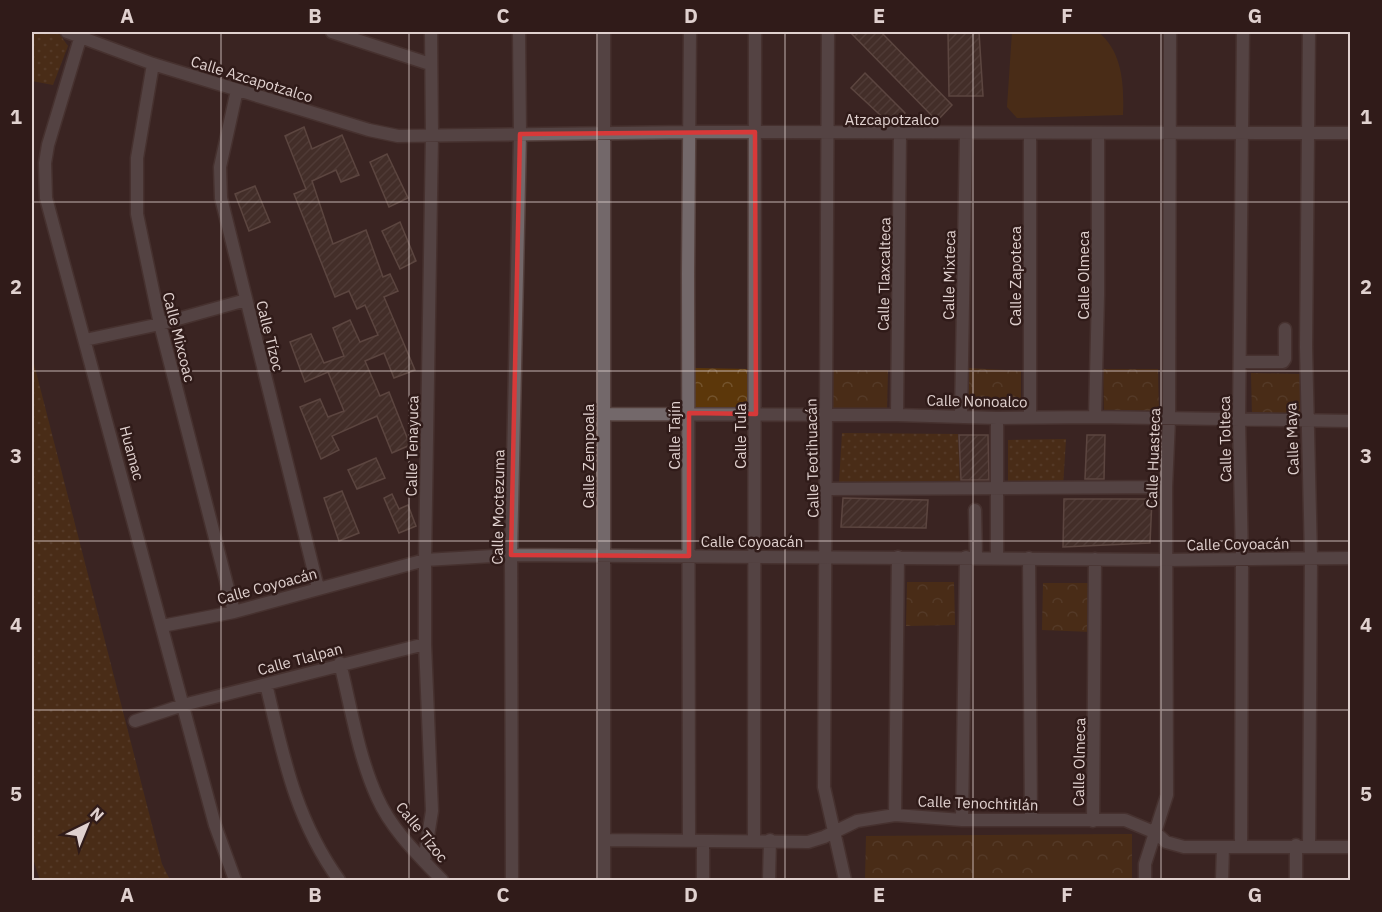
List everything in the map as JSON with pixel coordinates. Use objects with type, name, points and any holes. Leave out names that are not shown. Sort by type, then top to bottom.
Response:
[{"type":"street","name":"Calle Azcapotzalco","points":[[67,32],[80,34],[153,64],[369,130],[398,136],[432,135]]},
{"type":"street","points":[[332,32],[354,35],[430,64]]},
{"type":"street","name":"Calle Tenayuca","points":[[424,861],[432,811],[425,644],[432,135],[431,32]]},
{"type":"street","name":"Calle Moctezuma","points":[[512,880],[511,555],[520,134],[519,32]]},
{"type":"street","name":"Calle Zempoala","points":[[603,32],[604,880]]},
{"type":"street","name":"Calle Tajín","points":[[689,838],[688,132],[690,32]]},
{"type":"street","name":"Calle Tula","points":[[754,32],[756,414],[754,840]]},
{"type":"street","name":"Calle Teotihuacán","points":[[828,32],[826,415],[828,489],[825,787],[845,880]]},
{"type":"street","name":"Calle Huasteca","points":[[1145,880],[1144,864],[1167,795],[1166,487],[1169,420],[1170,32]]},
{"type":"street","name":"Calle Tolteca","points":[[1241,846],[1242,560],[1239,421],[1243,32]]},
{"type":"street","name":"Calle Maya","points":[[1296,880],[1302,846],[1311,557],[1306,422],[1309,32]]},
{"type":"street","name":"Huamac","points":[[80,34],[45,163],[46,198],[215,825],[235,880]]},
{"type":"street","name":"Calle Mixcoac","points":[[153,64],[137,159],[135,192],[141,238],[160,324],[234,612]]},
{"type":"street","name":"Calle Tízoc","points":[[237,90],[219,180],[246,300],[318,588]]},
{"type":"street","name":"Atzcapotzalco","points":[[432,135],[688,132],[966,135],[1350,133]]},
{"type":"street","name":"Calle Tlaxcalteca","points":[[897,415],[900,134]]},
{"type":"street","name":"Calle Olmeca","points":[[1095,417],[1098,134]]},
{"type":"street","name":"Calle Mixteca","points":[[961,417],[966,135]]},
{"type":"street","name":"Calle Zapoteca","points":[[1030,135],[1030,417]]},
{"type":"street","points":[[86,340],[160,324],[246,300]]},
{"type":"street","points":[[1240,362],[1283,362],[1286,348],[1285,329]]},
{"type":"street","points":[[1286,348],[1306,347]]},
{"type":"street","name":"Calle Nonoalco","points":[[604,414],[1350,421]]},
{"type":"street","points":[[997,418],[995,488],[997,558]]},
{"type":"street","points":[[828,489],[1166,487]]},
{"type":"street","points":[[962,820],[971,557],[975,510]]},
{"type":"street","name":"Calle Coyoacán","points":[[162,626],[234,612],[425,560],[511,555],[754,555],[1167,560],[1350,558]]},
{"type":"street","points":[[895,814],[898,557]]},
{"type":"street","points":[[1029,558],[1031,820]]},
{"type":"street","name":"Calle Olmeca","points":[[1093,821],[1095,559]]},
{"type":"street","name":"Calle Tlalpan","points":[[135,722],[183,705],[340,663],[425,644]]},
{"type":"street","name":"Calle Tízoc","points":[[340,663],[361,751],[377,798],[400,834],[442,880]]},
{"type":"street","points":[[266,684],[297,804],[314,843],[339,880]]},
{"type":"street","name":"Calle Tenochtitlán","points":[[604,840],[689,838],[703,841],[808,842],[872,816],[895,814],[962,820],[1125,820],[1156,833],[1175,845],[1350,847]]},
{"type":"street","points":[[769,880],[770,840]]},
{"type":"street","points":[[703,841],[703,880]]},
{"type":"street","points":[[1222,880],[1223,847]]},
{"type":"highlighted area","points":[[755,132],[756,414],[689,413],[689,556],[511,555],[520,134]]},
{"type":"green space","points":[[32,32],[58,32],[68,46],[53,85],[32,81]]},
{"type":"green space","points":[[1012,32],[1098,32],[1113,49],[1117,59],[1122,81],[1123,115],[1017,118],[1007,107]]},
{"type":"green space","points":[[32,356],[162,864],[170,880],[40,880],[32,856]]},
{"type":"green space","points":[[694,368],[748,369],[749,413],[694,412]]},
{"type":"green space","points":[[968,368],[1021,371],[1021,406],[968,405]]},
{"type":"green space","points":[[1103,369],[1158,369],[1159,414],[1104,413]]},
{"type":"green space","points":[[832,370],[888,370],[887,412],[832,412]]},
{"type":"green space","points":[[1251,373],[1302,374],[1303,414],[1252,415]]},
{"type":"green space","points":[[842,433],[958,434],[960,485],[839,483]]},
{"type":"green space","points":[[1066,439],[1063,487],[1008,486],[1008,440]]},
{"type":"green space","points":[[907,582],[954,582],[955,625],[906,626]]},
{"type":"green space","points":[[1043,583],[1092,583],[1092,632],[1042,630]]},
{"type":"green space","points":[[1132,834],[1132,880],[865,880],[866,836]]},
{"type":"green space","points":[[1045,860],[1069,862],[1068,880],[1045,880]]},
{"type":"green space","points":[[1072,862],[1094,863],[1094,880],[1072,880]]},
{"type":"building","points":[[850,32],[881,32],[952,105],[937,121]]},
{"type":"building","points":[[948,32],[979,32],[983,96],[949,96]]},
{"type":"building","points":[[865,73],[905,113],[893,124],[890,124],[851,88]]},
{"type":"building","points":[[304,127],[312,149],[342,135],[359,175],[341,182],[336,170],[312,181],[333,244],[366,230],[383,277],[390,274],[398,291],[384,297],[415,370],[394,378],[384,353],[365,361],[380,396],[389,392],[410,445],[392,453],[377,416],[332,436],[339,450],[321,459],[300,407],[320,399],[328,417],[344,411],[328,372],[305,382],[290,342],[311,334],[324,363],[344,356],[333,328],[350,320],[360,342],[378,335],[365,305],[357,309],[349,291],[335,297],[294,194],[306,189],[285,136]]},
{"type":"building","points":[[387,154],[408,198],[389,207],[370,162]]},
{"type":"building","points":[[255,186],[270,222],[249,231],[235,194]]},
{"type":"building","points":[[400,222],[416,261],[400,269],[382,231]]},
{"type":"building","points":[[959,435],[988,435],[989,480],[961,480]]},
{"type":"building","points":[[1087,435],[1105,435],[1104,479],[1085,479]]},
{"type":"building","points":[[376,458],[385,478],[357,489],[348,470]]},
{"type":"building","points":[[342,491],[359,533],[339,541],[324,498]]},
{"type":"building","points":[[392,494],[399,509],[408,505],[416,526],[399,533],[384,498]]},
{"type":"building","points":[[843,498],[928,500],[926,528],[841,527]]},
{"type":"building","points":[[1064,499],[1152,499],[1150,543],[1063,547]]}]
